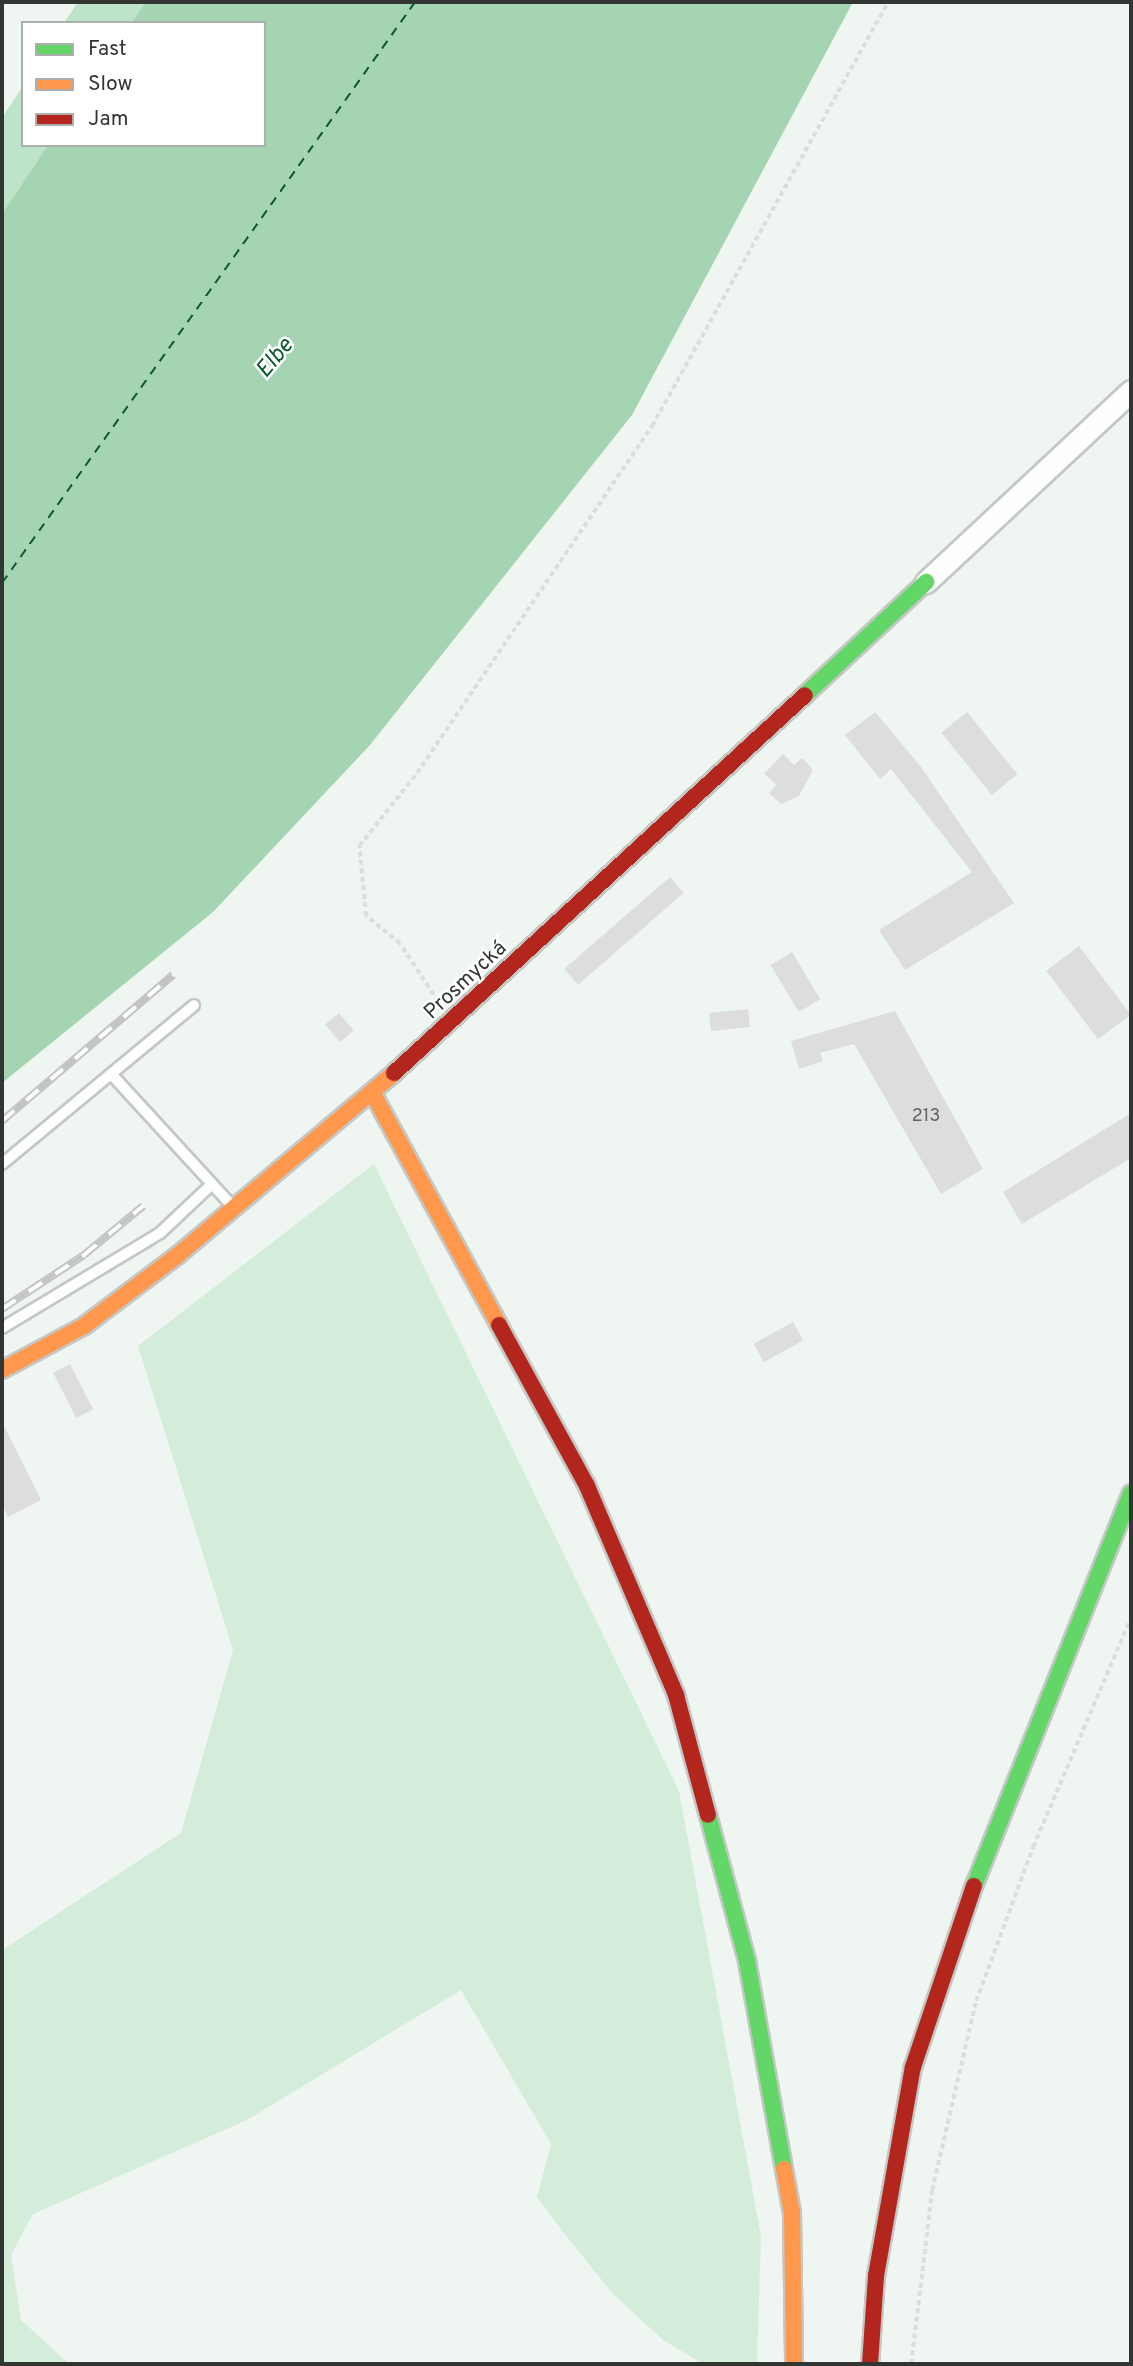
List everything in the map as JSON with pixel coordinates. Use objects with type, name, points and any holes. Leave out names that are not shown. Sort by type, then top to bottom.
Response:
[{"type":"street","points":[[926,582],[1131,391]]},
{"type":"street","name":"Prosmycká","points":[[2,1370],[84,1326],[233,1207],[438,1036],[926,582]]},
{"type":"street","points":[[372,1092],[587,1486],[676,1695],[747,1961],[792,2213],[794,2364]]},
{"type":"street","points":[[870,2364],[876,2276],[912,2067],[940,1973],[1131,1493]]},
{"type":"lane","points":[[2,1164],[113,1076],[194,1005]]},
{"type":"lane","points":[[113,1076],[233,1207]]},
{"type":"lane","points":[[2,1328],[160,1233],[212,1184]]},
{"type":"path","points":[[438,1036],[439,1003],[400,944],[366,916],[359,846],[417,773],[652,426],[888,2]]},
{"type":"path","points":[[911,2364],[932,2190],[976,2001],[1033,1847],[1131,1617]]},
{"type":"shaded area","points":[[78,2],[146,2],[132,21],[65,21]]},
{"type":"shaded area","points":[[21,89],[21,147],[47,147],[2,214],[2,118]]},
{"type":"shaded area","points":[[374,1164],[679,1791],[761,2236],[757,2364],[703,2364],[663,2340],[613,2294],[564,2233],[537,2197],[551,2144],[461,1990],[247,2120],[33,2214],[11,2255],[21,2320],[69,2364],[2,2364],[2,1950],[181,1833],[233,1650],[138,1346]]},
{"type":"water","name":"Elbe","points":[[146,2],[853,2],[632,415],[370,745],[213,912],[2,1083],[2,214],[47,147],[266,147],[266,21],[132,21]]},
{"type":"building","points":[[875,712],[921,767],[1014,903],[905,970],[879,930],[972,872],[891,769],[880,779],[845,735]]},
{"type":"building","points":[[967,712],[1017,774],[992,795],[941,733]]},
{"type":"building","points":[[783,754],[794,765],[802,758],[813,770],[799,796],[781,804],[769,793],[777,785],[764,774]]},
{"type":"building","points":[[670,877],[684,893],[578,985],[564,969]]},
{"type":"building","points":[[1079,946],[1131,1015],[1098,1039],[1046,971]]},
{"type":"building","points":[[792,952],[820,999],[799,1012],[771,965]]},
{"type":"building","points":[[748,1009],[750,1027],[711,1031],[709,1013]]},
{"type":"building","points":[[895,1011],[983,1169],[941,1194],[854,1044],[820,1053],[823,1061],[799,1069],[791,1041]]},
{"type":"building","points":[[339,1013],[354,1031],[340,1042],[325,1025]]},
{"type":"building","points":[[1131,1113],[1131,1158],[1022,1224],[1003,1192]]},
{"type":"building","points":[[793,1322],[803,1340],[764,1362],[754,1344]]},
{"type":"building","points":[[70,1364],[93,1409],[76,1418],[53,1373]]},
{"type":"building","points":[[2,1422],[41,1500],[8,1517],[2,1505]]},
{"type":"ferry route","points":[[2,583],[415,2]]},
{"type":"railway","points":[[2,1121],[173,975]]},
{"type":"railway","points":[[2,1309],[84,1255],[143,1206]]},
{"type":"traffic: fast","points":[[805,695],[926,582]]},
{"type":"traffic: fast","points":[[974,1886],[1131,1493]]},
{"type":"traffic: fast","points":[[708,1815],[747,1961],[784,2169]]},
{"type":"traffic: slow","points":[[2,1370],[84,1326],[178,1255],[394,1073]]},
{"type":"traffic: slow","points":[[372,1092],[499,1325]]},
{"type":"traffic: slow","points":[[784,2169],[792,2213],[794,2364]]},
{"type":"traffic: jam","points":[[394,1073],[805,695]]},
{"type":"traffic: jam","points":[[499,1325],[587,1486],[676,1695],[708,1815]]},
{"type":"traffic: jam","points":[[870,2364],[876,2276],[913,2067],[974,1886]]}]
